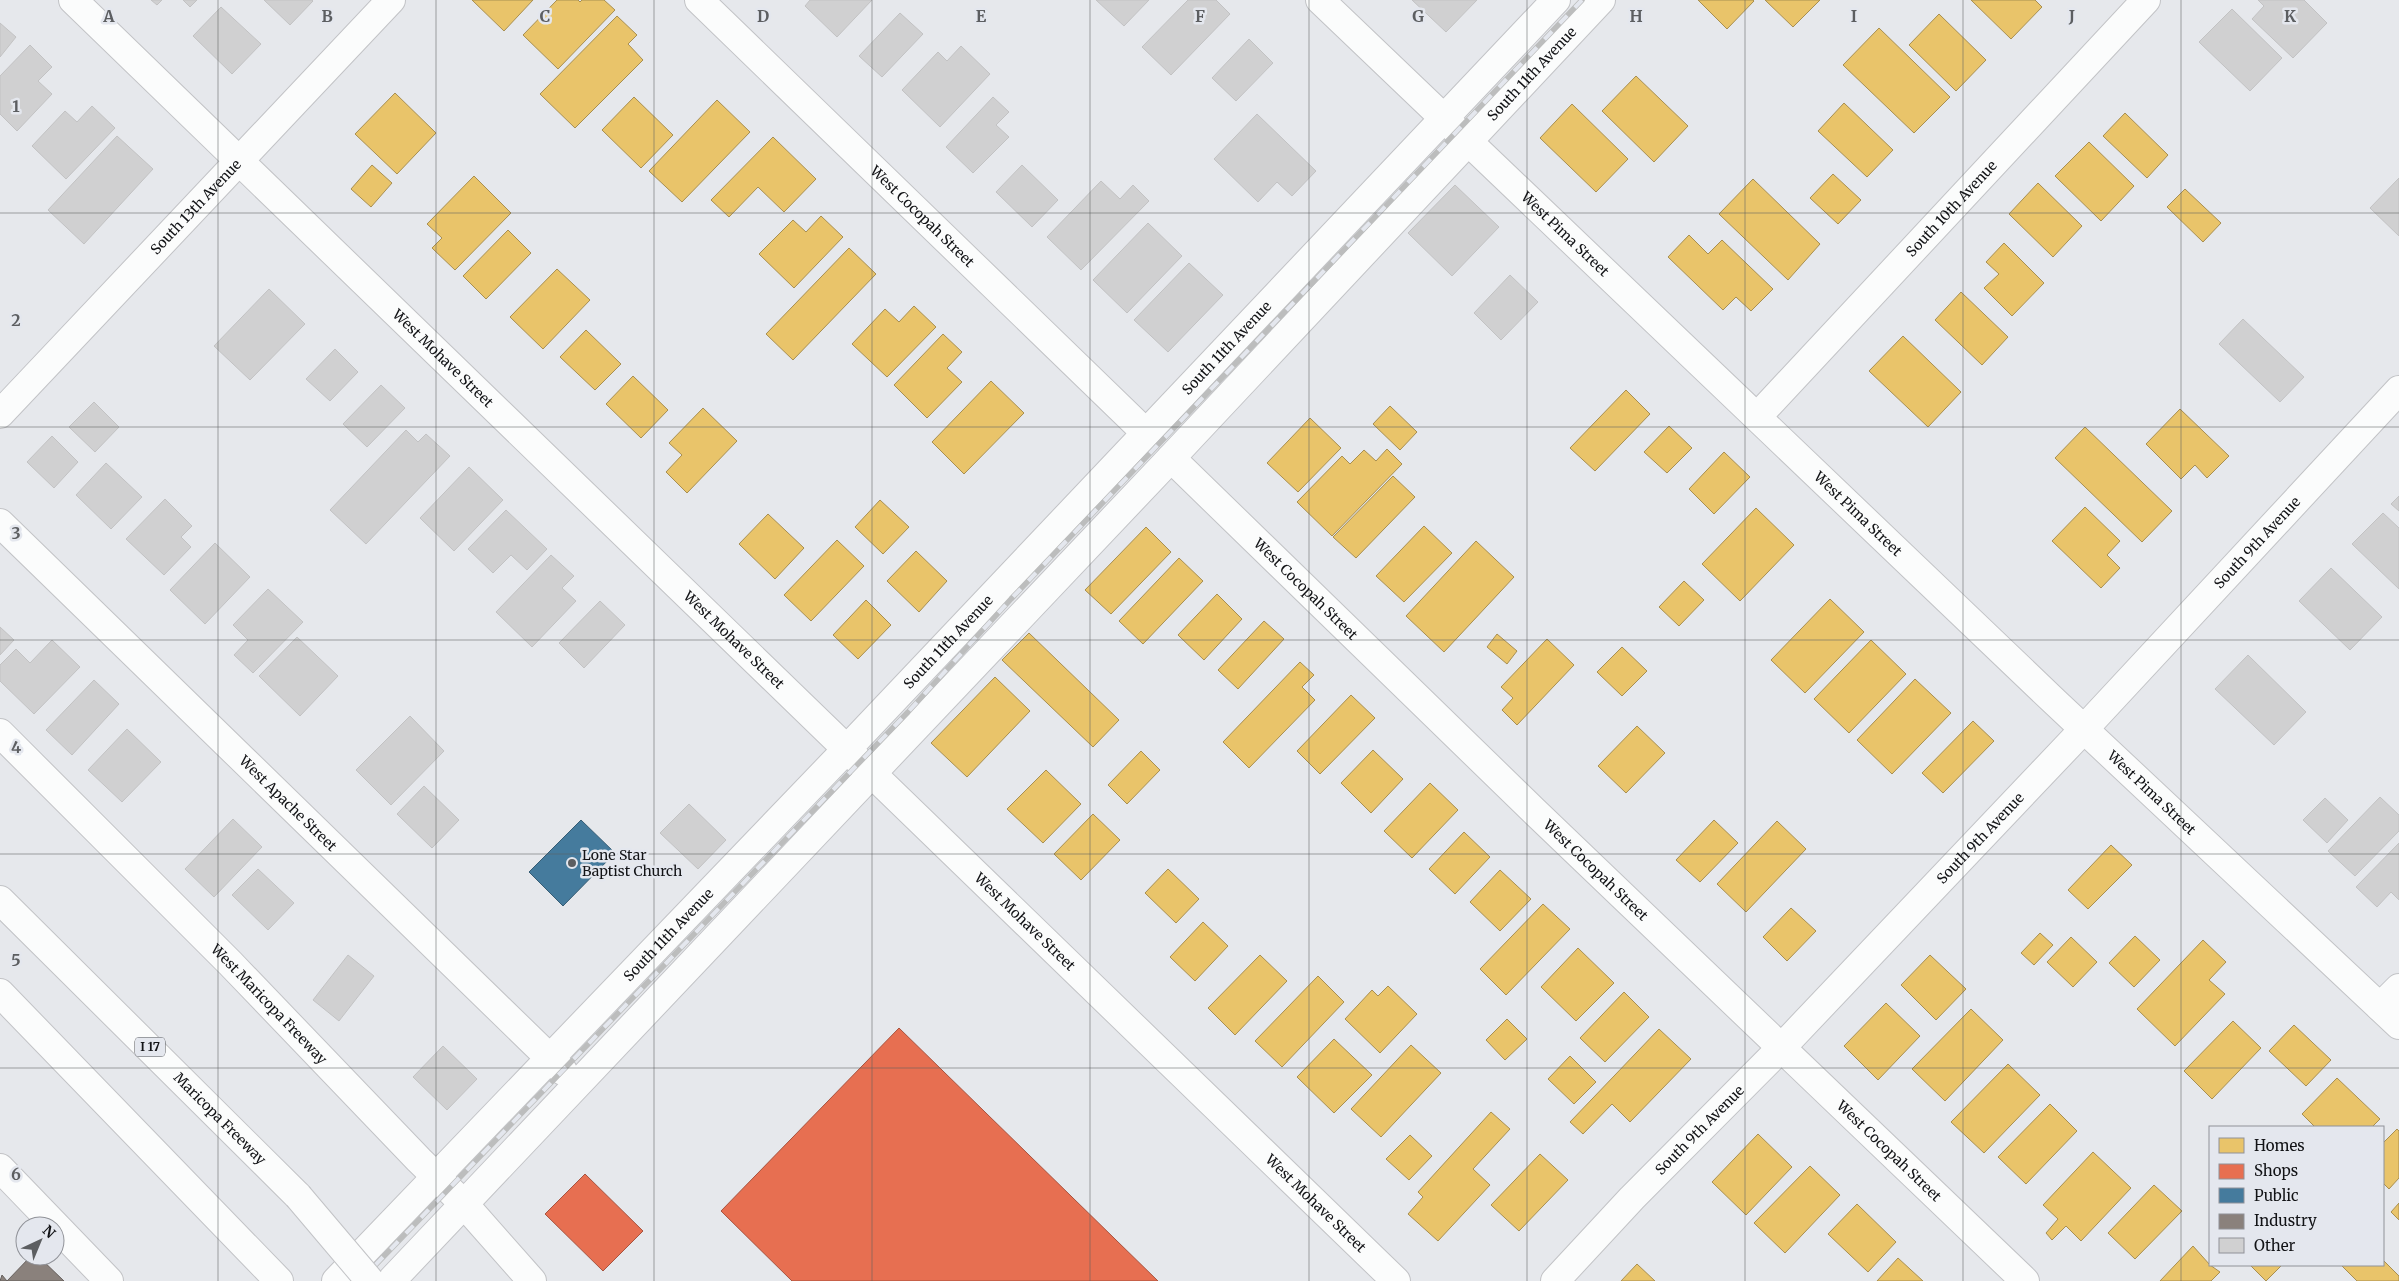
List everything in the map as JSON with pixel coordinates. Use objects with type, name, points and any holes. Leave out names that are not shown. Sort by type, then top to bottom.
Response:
[{"type":"main road","name":"West Mohave Street","points":[[72,0],[1396,1281]]},
{"type":"main road","name":"South 13th Avenue","points":[[0,414],[391,0]]},
{"type":"main road","name":"West Cocopah Street","points":[[699,0],[1145,432]]},
{"type":"main road","name":"West Pima Street","points":[[1320,0],[2084,729],[2390,1016]]},
{"type":"main road","name":"South 11th Avenue","points":[[336,1281],[846,750],[1556,0]]},
{"type":"main road","name":"South 11th Avenue","points":[[391,1281],[1171,458],[1601,0]]},
{"type":"main road","name":"South 10th Avenue","points":[[1756,417],[2146,0]]},
{"type":"main road","name":"South 9th Avenue","points":[[1555,1281],[1632,1198],[1782,1047],[2084,729],[2399,390]]},
{"type":"main road","name":"West Cocopah Street","points":[[1171,458],[1533,810],[2025,1281]]},
{"type":"main road","name":"West Apache Street","points":[[0,523],[577,1085]]},
{"type":"main road","name":"West Maricopa Freeway","points":[[0,733],[223,956],[464,1204],[532,1281]]},
{"type":"main road","name":"Maricopa Freeway","points":[[0,900],[298,1196],[370,1281]]},
{"type":"main road","points":[[2390,1016],[2399,988]]},
{"type":"main road","points":[[0,992],[279,1281]]},
{"type":"main road","points":[[0,1168],[109,1281]]},
{"type":"building: Homes","points":[[472,0],[533,0],[504,31]]},
{"type":"building: Homes","points":[[557,0],[578,0],[580,2],[582,0],[604,0],[615,10],[558,69],[523,35]]},
{"type":"building: Homes","points":[[1698,0],[1753,0],[1754,1],[1727,29]]},
{"type":"building: Homes","points":[[1765,0],[1820,0],[1793,27]]},
{"type":"building: Homes","points":[[1971,0],[2035,0],[2042,7],[2011,39]]},
{"type":"building: Homes","points":[[1939,14],[1986,60],[1956,91],[1909,45]]},
{"type":"building: Homes","points":[[617,16],[637,35],[628,44],[643,60],[575,128],[540,94]]},
{"type":"building: Homes","points":[[1879,28],[1950,97],[1914,133],[1843,65]]},
{"type":"building: Homes","points":[[1636,76],[1688,126],[1654,162],[1602,111]]},
{"type":"building: Homes","points":[[395,93],[436,133],[397,174],[355,134]]},
{"type":"building: Homes","points":[[634,97],[673,135],[641,168],[602,130]]},
{"type":"building: Homes","points":[[717,100],[750,132],[682,202],[649,171]]},
{"type":"building: Homes","points":[[1844,103],[1893,150],[1867,177],[1818,131]]},
{"type":"building: Homes","points":[[1572,104],[1628,159],[1596,192],[1540,138]]},
{"type":"building: Homes","points":[[2125,113],[2168,155],[2147,178],[2103,136]]},
{"type":"building: Homes","points":[[773,137],[816,179],[784,212],[758,187],[729,217],[711,200]]},
{"type":"building: Homes","points":[[2089,142],[2134,186],[2101,221],[2055,176]]},
{"type":"building: Homes","points":[[372,165],[392,183],[371,207],[351,189]]},
{"type":"building: Homes","points":[[1833,174],[1861,200],[1838,224],[1810,198]]},
{"type":"building: Homes","points":[[474,176],[511,213],[455,270],[432,248],[442,238],[427,224]]},
{"type":"building: Homes","points":[[1753,179],[1820,244],[1788,280],[1719,214]]},
{"type":"building: Homes","points":[[2038,183],[2082,226],[2053,257],[2009,214]]},
{"type":"building: Homes","points":[[2185,189],[2221,223],[2203,242],[2167,207]]},
{"type":"building: Homes","points":[[821,216],[843,237],[794,288],[759,254],[793,220],[806,232]]},
{"type":"building: Homes","points":[[508,230],[531,253],[486,299],[463,276]]},
{"type":"building: Homes","points":[[1689,235],[1708,254],[1722,240],[1773,289],[1751,311],[1736,297],[1723,310],[1668,257]]},
{"type":"building: Homes","points":[[2004,243],[2044,283],[2012,316],[1984,288],[1999,274],[1986,262]]},
{"type":"building: Homes","points":[[849,248],[876,274],[793,360],[766,334]]},
{"type":"building: Homes","points":[[557,269],[590,300],[543,349],[510,317]]},
{"type":"building: Homes","points":[[1961,292],[2008,337],[1982,365],[1935,320]]},
{"type":"building: Homes","points":[[914,306],[936,327],[887,377],[852,344],[885,309],[899,322]]},
{"type":"building: Homes","points":[[586,330],[621,364],[595,390],[560,357]]},
{"type":"building: Homes","points":[[943,334],[962,352],[947,368],[962,382],[927,418],[894,385]]},
{"type":"building: Homes","points":[[1903,336],[1961,392],[1928,427],[1869,371]]},
{"type":"building: Homes","points":[[633,376],[668,410],[641,438],[606,404]]},
{"type":"building: Homes","points":[[991,381],[1024,413],[964,474],[932,442]]},
{"type":"building: Homes","points":[[1626,390],[1650,414],[1595,471],[1570,448]]},
{"type":"building: Homes","points":[[1390,406],[1417,432],[1400,450],[1373,424]]},
{"type":"building: Homes","points":[[703,408],[737,441],[687,493],[666,472],[682,455],[669,443]]},
{"type":"building: Homes","points":[[2180,409],[2229,456],[2207,478],[2195,465],[2181,479],[2146,444]]},
{"type":"building: Homes","points":[[1310,418],[1341,448],[1298,492],[1267,463]]},
{"type":"building: Homes","points":[[1669,426],[1692,448],[1667,473],[1644,452]]},
{"type":"building: Homes","points":[[2085,427],[2172,511],[2142,542],[2055,458]]},
{"type":"building: Homes","points":[[1387,449],[1402,464],[1332,536],[1297,502],[1342,456],[1350,464],[1364,450],[1376,461]]},
{"type":"building: Homes","points":[[1724,452],[1750,477],[1714,514],[1689,489]]},
{"type":"building: Homes","points":[[1393,476],[1415,497],[1356,558],[1333,537]]},
{"type":"building: Homes","points":[[880,500],[909,527],[883,554],[855,527]]},
{"type":"building: Homes","points":[[2085,507],[2120,541],[2107,555],[2120,568],[2101,588],[2052,541]]},
{"type":"building: Homes","points":[[1756,508],[1794,545],[1740,601],[1702,564]]},
{"type":"building: Homes","points":[[768,514],[804,548],[775,579],[739,544]]},
{"type":"building: Homes","points":[[1424,526],[1452,553],[1404,602],[1376,576]]},
{"type":"building: Homes","points":[[1146,527],[1171,552],[1111,614],[1085,590]]},
{"type":"building: Homes","points":[[837,540],[864,566],[811,621],[784,595]]},
{"type":"building: Homes","points":[[1476,541],[1514,577],[1444,652],[1406,616]]},
{"type":"building: Homes","points":[[916,551],[947,581],[919,612],[887,581]]},
{"type":"building: Homes","points":[[1179,558],[1203,581],[1143,644],[1119,621]]},
{"type":"building: Homes","points":[[1684,581],[1704,600],[1679,626],[1659,607]]},
{"type":"building: Homes","points":[[1217,594],[1242,619],[1204,660],[1178,635]]},
{"type":"building: Homes","points":[[1830,599],[1864,632],[1805,693],[1771,660]]},
{"type":"building: Homes","points":[[866,600],[891,625],[858,659],[833,635]]},
{"type":"building: Homes","points":[[1264,621],[1284,639],[1238,689],[1218,670]]},
{"type":"building: Homes","points":[[1029,633],[1119,720],[1093,747],[1002,660]]},
{"type":"building: Homes","points":[[1497,634],[1517,651],[1507,664],[1487,647]]},
{"type":"building: Homes","points":[[1547,639],[1574,665],[1517,725],[1502,710],[1513,698],[1501,687]]},
{"type":"building: Homes","points":[[1871,640],[1906,674],[1849,733],[1814,699]]},
{"type":"building: Homes","points":[[1622,647],[1647,671],[1622,696],[1597,672]]},
{"type":"building: Homes","points":[[1300,662],[1314,675],[1302,687],[1315,700],[1249,768],[1223,742]]},
{"type":"building: Homes","points":[[995,677],[1030,711],[967,777],[931,743]]},
{"type":"building: Homes","points":[[1915,679],[1951,713],[1892,774],[1857,740]]},
{"type":"building: Homes","points":[[1351,695],[1375,718],[1320,774],[1297,751]]},
{"type":"building: Homes","points":[[1973,721],[1994,741],[1943,793],[1922,773]]},
{"type":"building: Homes","points":[[1637,726],[1665,753],[1626,793],[1598,766]]},
{"type":"building: Homes","points":[[1373,750],[1403,779],[1371,813],[1341,783]]},
{"type":"building: Homes","points":[[1141,751],[1160,770],[1127,804],[1108,785]]},
{"type":"building: Homes","points":[[1046,770],[1081,804],[1043,843],[1007,809]]},
{"type":"building: Homes","points":[[1430,783],[1458,810],[1412,858],[1384,831]]},
{"type":"building: Homes","points":[[1093,814],[1120,840],[1081,880],[1054,854]]},
{"type":"building: Homes","points":[[1714,820],[1738,843],[1700,882],[1676,860]]},
{"type":"building: Homes","points":[[1777,821],[1806,849],[1746,912],[1717,884]]},
{"type":"building: Homes","points":[[1464,832],[1490,857],[1455,894],[1429,869]]},
{"type":"building: Homes","points":[[2111,845],[2132,865],[2088,909],[2068,890]]},
{"type":"building: Homes","points":[[1168,869],[1199,899],[1176,923],[1145,893]]},
{"type":"building: Homes","points":[[1500,870],[1531,899],[1500,931],[1470,902]]},
{"type":"building: Homes","points":[[1543,904],[1570,929],[1506,995],[1480,969]]},
{"type":"building: Homes","points":[[1791,908],[1816,931],[1787,961],[1763,937]]},
{"type":"building: Homes","points":[[1203,922],[1228,946],[1195,981],[1170,957]]},
{"type":"building: Homes","points":[[2040,933],[2053,945],[2034,965],[2021,953]]},
{"type":"building: Homes","points":[[2135,936],[2160,960],[2134,987],[2109,963]]},
{"type":"building: Homes","points":[[2071,937],[2097,962],[2073,987],[2047,962]]},
{"type":"building: Homes","points":[[2203,940],[2226,962],[2209,980],[2225,994],[2175,1046],[2137,1009]]},
{"type":"building: Homes","points":[[1578,948],[1614,983],[1576,1021],[1541,987]]},
{"type":"building: Homes","points":[[1260,955],[1287,981],[1235,1035],[1208,1008]]},
{"type":"building: Homes","points":[[1930,955],[1966,989],[1936,1020],[1901,985]]},
{"type":"building: Homes","points":[[1318,976],[1344,1002],[1282,1067],[1255,1041]]},
{"type":"building: Homes","points":[[1388,986],[1417,1014],[1380,1053],[1345,1019],[1372,990],[1378,996]]},
{"type":"building: Homes","points":[[1624,992],[1649,1017],[1605,1062],[1580,1038]]},
{"type":"building: Homes","points":[[1886,1003],[1920,1036],[1878,1080],[1844,1046]]},
{"type":"building: Homes","points":[[1971,1009],[2003,1040],[1945,1101],[1912,1069]]},
{"type":"building: Homes","points":[[1507,1019],[1527,1039],[1505,1060],[1486,1040]]},
{"type":"building: Homes","points":[[2233,1021],[2261,1048],[2212,1099],[2184,1071]]},
{"type":"building: Homes","points":[[2294,1025],[2331,1060],[2306,1086],[2269,1051]]},
{"type":"building: Homes","points":[[1659,1029],[1691,1059],[1630,1122],[1612,1104],[1583,1134],[1570,1122]]},
{"type":"building: Homes","points":[[1334,1039],[1372,1075],[1334,1113],[1297,1077]]},
{"type":"building: Homes","points":[[1411,1045],[1441,1073],[1381,1137],[1351,1109]]},
{"type":"building: Homes","points":[[1570,1056],[1596,1082],[1574,1104],[1548,1079]]},
{"type":"building: Homes","points":[[2008,1064],[2040,1095],[1984,1153],[1951,1122]]},
{"type":"building: Homes","points":[[2337,1078],[2380,1119],[2373,1126],[2314,1126],[2302,1114]]},
{"type":"building: Homes","points":[[2050,1104],[2077,1131],[2026,1184],[1998,1157]]},
{"type":"building: Homes","points":[[1491,1112],[1510,1129],[1473,1169],[1490,1185],[1438,1241],[1408,1214],[1423,1197],[1418,1192]]},
{"type":"building: Homes","points":[[2397,1129],[2399,1131],[2399,1178],[2389,1189],[2384,1184],[2384,1142]]},
{"type":"building: Homes","points":[[1758,1134],[1792,1167],[1746,1215],[1712,1182]]},
{"type":"building: Homes","points":[[1410,1135],[1432,1156],[1409,1180],[1386,1159]]},
{"type":"building: Homes","points":[[2093,1152],[2131,1188],[2081,1241],[2066,1226],[2052,1240],[2046,1233],[2058,1219],[2043,1205]]},
{"type":"building: Homes","points":[[1540,1154],[1568,1180],[1519,1231],[1491,1205]]},
{"type":"building: Homes","points":[[1810,1166],[1840,1195],[1785,1253],[1754,1223]]},
{"type":"building: Homes","points":[[2154,1185],[2182,1211],[2135,1259],[2108,1233]]},
{"type":"building: Homes","points":[[2399,1203],[2399,1220],[2391,1212]]},
{"type":"building: Homes","points":[[1857,1204],[1896,1242],[1868,1272],[1828,1234]]},
{"type":"building: Homes","points":[[2193,1246],[2209,1266],[2220,1272],[2211,1281],[2160,1281]]},
{"type":"building: Homes","points":[[1898,1258],[1923,1281],[1877,1281]]},
{"type":"building: Homes","points":[[2384,1261],[2399,1276],[2399,1281],[2357,1281],[2342,1266],[2384,1266]]},
{"type":"building: Homes","points":[[1637,1264],[1655,1281],[1621,1281]]},
{"type":"building: Homes","points":[[2251,1266],[2281,1266],[2266,1281]]},
{"type":"building: Shops","points":[[899,1028],[1158,1281],[792,1281],[721,1211]]},
{"type":"building: Shops","points":[[585,1174],[643,1231],[603,1271],[545,1214]]},
{"type":"building: Public","name":"Lone Star Baptist Church","points":[[581,820],[615,853],[563,906],[529,872]]},
{"type":"building: Industry","points":[[21,1266],[48,1266],[64,1281],[7,1281]]},
{"type":"building: Industry","points":[[2,1275],[7,1281],[0,1281]]},
{"type":"building: Other","points":[[151,0],[162,0],[157,5]]},
{"type":"building: Other","points":[[183,0],[197,0],[190,7]]},
{"type":"building: Other","points":[[264,0],[312,0],[313,1],[290,25]]},
{"type":"building: Other","points":[[810,0],[872,0],[837,37],[805,6]]},
{"type":"building: Other","points":[[1096,0],[1149,0],[1124,26]]},
{"type":"building: Other","points":[[1188,0],[1216,0],[1230,14],[1171,75],[1142,47]]},
{"type":"building: Other","points":[[1412,0],[1477,0],[1446,32]]},
{"type":"building: Other","points":[[2258,0],[2304,0],[2327,23],[2293,58],[2252,19],[2264,6]]},
{"type":"building: Other","points":[[221,7],[261,44],[232,74],[193,36]]},
{"type":"building: Other","points":[[2232,9],[2282,58],[2250,91],[2199,42]]},
{"type":"building: Other","points":[[900,13],[923,34],[882,77],[859,56]]},
{"type":"building: Other","points":[[0,23],[16,37],[0,57]]},
{"type":"building: Other","points":[[1249,39],[1273,63],[1236,101],[1212,78]]},
{"type":"building: Other","points":[[30,45],[52,67],[38,81],[52,94],[17,131],[0,114],[0,76]]},
{"type":"building: Other","points":[[961,46],[990,74],[940,127],[902,90],[938,52],[947,61]]},
{"type":"building: Other","points":[[993,97],[1009,112],[996,125],[1009,137],[973,173],[946,147]]},
{"type":"building: Other","points":[[92,106],[115,128],[66,179],[32,146],[65,111],[77,122]]},
{"type":"building: Other","points":[[1257,114],[1316,171],[1292,196],[1277,182],[1258,202],[1214,159]]},
{"type":"building: Other","points":[[117,136],[153,169],[84,244],[48,210]]},
{"type":"building: Other","points":[[1022,165],[1058,200],[1032,227],[996,192]]},
{"type":"building: Other","points":[[2399,178],[2399,236],[2370,208]]},
{"type":"building: Other","points":[[1101,181],[1120,199],[1133,185],[1149,201],[1081,270],[1047,237]]},
{"type":"building: Other","points":[[1455,185],[1499,227],[1452,276],[1408,233]]},
{"type":"building: Other","points":[[1148,223],[1182,256],[1127,313],[1093,280]]},
{"type":"building: Other","points":[[1189,263],[1223,295],[1168,352],[1134,320]]},
{"type":"building: Other","points":[[1510,275],[1538,302],[1501,340],[1474,313]]},
{"type":"building: Other","points":[[269,289],[305,324],[250,380],[214,346]]},
{"type":"building: Other","points":[[2243,319],[2304,377],[2280,402],[2219,344]]},
{"type":"building: Other","points":[[335,349],[358,372],[330,401],[306,379]]},
{"type":"building: Other","points":[[381,385],[405,408],[367,447],[343,424]]},
{"type":"building: Other","points":[[94,402],[119,427],[95,452],[69,427]]},
{"type":"building: Other","points":[[406,430],[418,442],[426,434],[450,456],[366,544],[330,510]]},
{"type":"building: Other","points":[[52,436],[78,462],[54,488],[27,462]]},
{"type":"building: Other","points":[[106,463],[142,497],[111,529],[76,495]]},
{"type":"building: Other","points":[[469,467],[503,500],[454,551],[420,518]]},
{"type":"building: Other","points":[[2399,496],[2399,511],[2391,504]]},
{"type":"building: Other","points":[[165,499],[192,526],[181,537],[191,547],[164,575],[126,539]]},
{"type":"building: Other","points":[[506,510],[547,549],[527,570],[511,555],[493,573],[468,549]]},
{"type":"building: Other","points":[[2383,513],[2399,528],[2399,589],[2352,544]]},
{"type":"building: Other","points":[[215,543],[250,577],[205,624],[170,590]]},
{"type":"building: Other","points":[[551,555],[574,576],[562,588],[576,601],[532,647],[496,612]]},
{"type":"building: Other","points":[[2331,568],[2382,617],[2350,650],[2299,601]]},
{"type":"building: Other","points":[[268,589],[303,622],[253,673],[234,655],[248,640],[233,625]]},
{"type":"building: Other","points":[[600,601],[625,625],[584,668],[559,643]]},
{"type":"building: Other","points":[[0,627],[14,640],[0,655]]},
{"type":"building: Other","points":[[297,637],[338,676],[300,716],[259,676]]},
{"type":"building: Other","points":[[52,640],[80,667],[34,714],[0,681],[0,665],[16,649],[30,663]]},
{"type":"building: Other","points":[[2248,655],[2306,712],[2274,745],[2215,689]]},
{"type":"building: Other","points":[[94,680],[119,704],[72,755],[46,730]]},
{"type":"building: Other","points":[[410,716],[444,751],[391,805],[356,770]]},
{"type":"building: Other","points":[[127,729],[161,762],[122,802],[88,770]]},
{"type":"building: Other","points":[[424,786],[459,820],[432,848],[397,814]]},
{"type":"building: Other","points":[[2380,797],[2399,815],[2399,831],[2355,876],[2328,851]]},
{"type":"building: Other","points":[[2325,798],[2348,820],[2327,843],[2303,820]]},
{"type":"building: Other","points":[[689,804],[726,840],[698,869],[660,833]]},
{"type":"building: Other","points":[[233,819],[262,847],[214,897],[185,869]]},
{"type":"building: Other","points":[[2399,843],[2399,900],[2391,892],[2377,907],[2356,887]]},
{"type":"building: Other","points":[[258,869],[294,903],[268,930],[232,895]]},
{"type":"building: Other","points":[[348,955],[374,976],[339,1021],[313,1000]]},
{"type":"building: Other","points":[[443,1046],[477,1079],[447,1110],[413,1077]]},
{"type":"railway","points":[[360,1281],[908,712],[1011,599],[1582,0]]},
{"type":"place","name":"Lone Star Baptist Church","points":[[572,863]]}]
